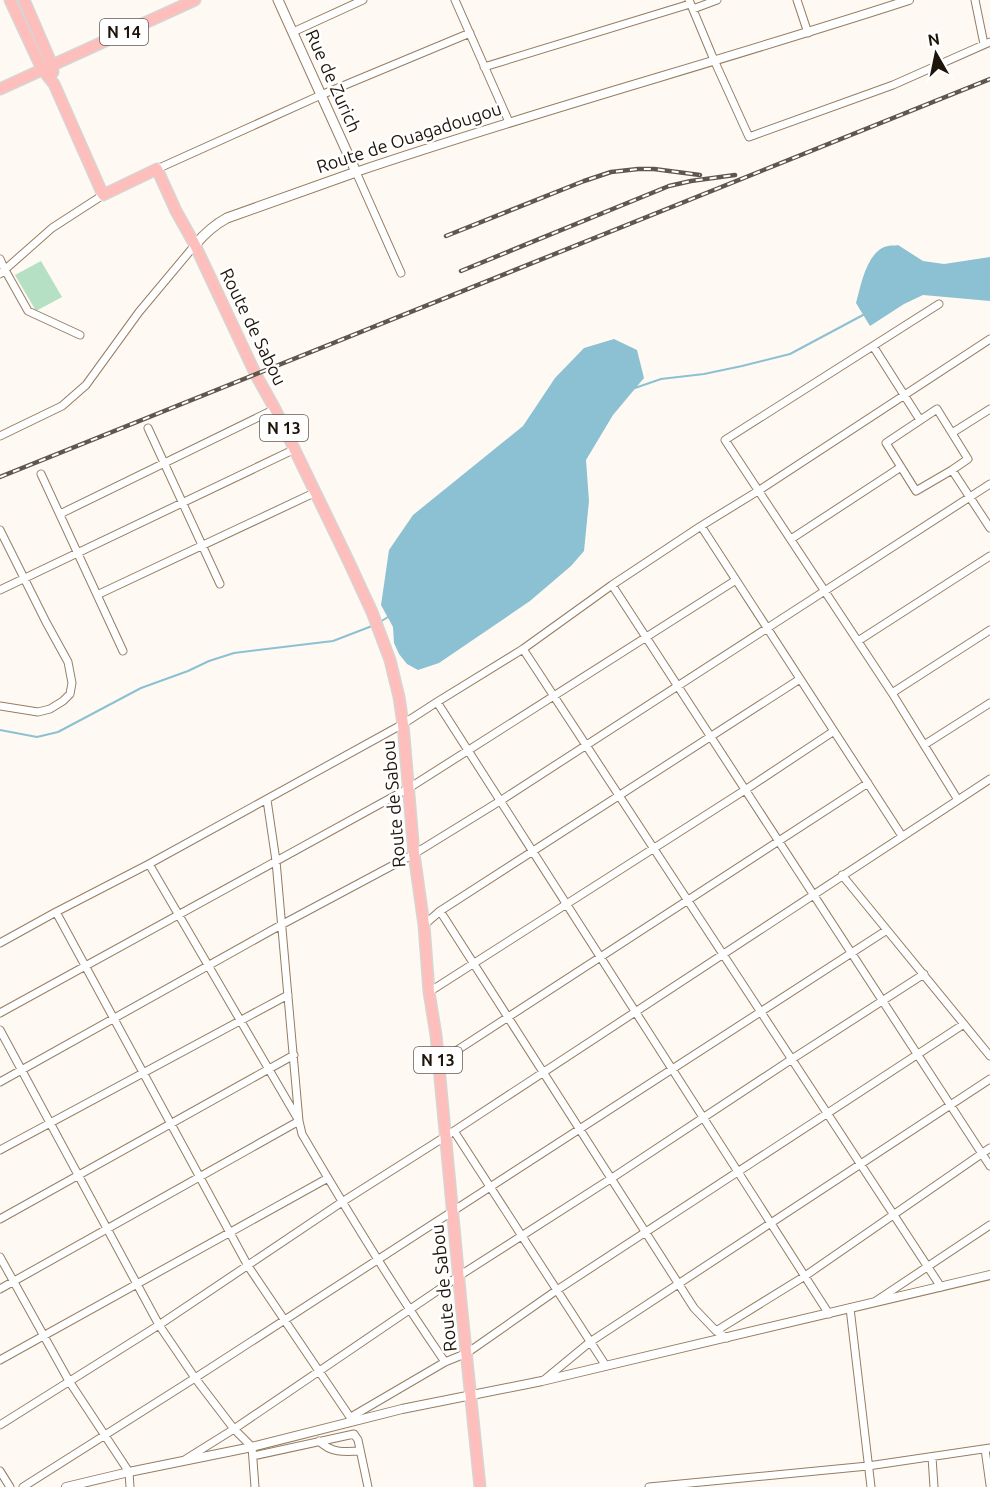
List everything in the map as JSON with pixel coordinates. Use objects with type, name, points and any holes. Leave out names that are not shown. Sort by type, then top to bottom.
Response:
[{"type":"main road","points":[[10,0],[47,67]]},
{"type":"main road","points":[[24,0],[47,67],[103,195],[157,169]]},
{"type":"main road","name":"N 14","points":[[0,89],[195,0]]},
{"type":"main road","name":"Rue de Zurich","points":[[278,0],[356,172]]},
{"type":"main road","name":"Route de Sabou","points":[[157,169],[256,375],[316,492],[372,612],[393,670],[403,724],[429,992],[450,1133],[460,1302],[480,1487]]},
{"type":"main road","name":"Route de Ouagadougou","points":[[195,245],[206,232],[227,218],[356,172]]},
{"type":"street","points":[[293,32],[363,0]]},
{"type":"street","points":[[455,0],[509,122]]},
{"type":"street","points":[[484,67],[691,4],[717,0]]},
{"type":"street","points":[[797,0],[808,33]]},
{"type":"street","name":"Route de Ouagadougou","points":[[356,172],[509,122],[808,33],[909,0]]},
{"type":"street","points":[[691,4],[749,137],[893,85],[987,43],[975,0]]},
{"type":"street","points":[[157,169],[321,95],[470,33]]},
{"type":"street","name":"Rue de Zurich","points":[[356,172],[401,273]]},
{"type":"street","points":[[2,272],[52,228],[103,195]]},
{"type":"street","name":"Route de Ouagadougou","points":[[0,436],[62,406],[78,393],[139,312],[195,245]]},
{"type":"street","points":[[0,259],[2,272],[28,311],[80,335]]},
{"type":"street","points":[[939,304],[725,440],[892,693],[958,800]]},
{"type":"street","points":[[0,943],[267,800],[403,724],[523,649],[612,585],[990,339]]},
{"type":"street","points":[[873,346],[920,420]]},
{"type":"street","points":[[937,409],[968,459],[916,491],[886,443],[920,420],[937,409]]},
{"type":"street","points":[[952,433],[990,409]]},
{"type":"street","points":[[60,514],[275,410]]},
{"type":"street","points":[[148,428],[220,584]]},
{"type":"street","points":[[0,590],[295,449]]},
{"type":"street","points":[[791,539],[901,467]]},
{"type":"street","points":[[952,470],[990,528]]},
{"type":"street","points":[[41,474],[123,651]]},
{"type":"street","points":[[0,1082],[208,965],[414,854],[586,746],[990,484]]},
{"type":"street","points":[[97,595],[316,492]]},
{"type":"street","points":[[701,526],[902,836]]},
{"type":"street","points":[[0,530],[3,543],[68,662],[71,678],[70,694],[50,709],[38,712],[0,706]]},
{"type":"street","points":[[858,641],[990,555]]},
{"type":"street","points":[[0,1013],[409,788],[736,580]]},
{"type":"street","points":[[612,585],[990,1167]]},
{"type":"street","points":[[892,693],[990,630]]},
{"type":"street","points":[[523,649],[941,1287]]},
{"type":"street","points":[[424,925],[440,911],[800,678]]},
{"type":"street","points":[[437,702],[829,1314]]},
{"type":"street","points":[[924,745],[990,703]]},
{"type":"street","points":[[429,992],[834,731]]},
{"type":"street","points":[[0,1425],[159,1325],[342,1202],[990,778]]},
{"type":"street","points":[[439,1062],[868,783]]},
{"type":"street","points":[[267,800],[276,861],[302,1134],[409,1310],[445,1362]]},
{"type":"street","points":[[149,864],[299,1121]]},
{"type":"street","points":[[842,875],[990,1056]]},
{"type":"street","points":[[440,911],[694,1308],[727,1338]]},
{"type":"street","points":[[56,912],[248,1266],[352,1420]]},
{"type":"street","points":[[23,1487],[887,930]]},
{"type":"street","points":[[184,1461],[521,1235],[924,974]]},
{"type":"street","points":[[0,1150],[288,994]]},
{"type":"street","points":[[352,1420],[445,1362],[467,1353],[557,1290],[964,1024]]},
{"type":"street","points":[[0,1030],[159,1325],[195,1378],[252,1452],[255,1487]]},
{"type":"street","points":[[0,1219],[294,1055]]},
{"type":"street","points":[[542,1381],[590,1342],[990,1079]]},
{"type":"street","points":[[0,1289],[299,1121]]},
{"type":"street","points":[[450,1133],[490,1187],[606,1366]]},
{"type":"street","points":[[716,1330],[805,1276],[990,1148]]},
{"type":"street","points":[[0,1360],[328,1178]]},
{"type":"street","points":[[871,1304],[990,1225]]},
{"type":"street","points":[[0,1257],[69,1380],[129,1472],[130,1487]]},
{"type":"street","points":[[252,1452],[352,1420],[542,1381],[990,1275]]},
{"type":"street","points":[[850,1308],[871,1487]]},
{"type":"street","points":[[66,1487],[184,1461],[319,1442],[354,1434],[358,1440],[368,1487]]},
{"type":"street","points":[[319,1442],[335,1451],[360,1450]]},
{"type":"street","points":[[649,1487],[868,1466],[988,1449],[990,1485]]},
{"type":"street","points":[[932,1457],[934,1487]]},
{"type":"street","points":[[0,1471],[10,1487]]},
{"type":"green space","points":[[41,261],[62,297],[36,311],[15,275]]},
{"type":"water","points":[[898,245],[923,261],[944,264],[990,257],[990,301],[923,295],[904,304],[870,326],[856,303],[866,269],[881,249]]},
{"type":"water","points":[[614,339],[637,350],[644,378],[613,415],[586,460],[589,501],[584,551],[571,566],[530,601],[439,663],[418,670],[407,664],[394,643],[393,627],[381,605],[389,550],[413,515],[523,426],[555,378],[584,348]]},
{"type":"waterway","points":[[635,388],[661,379],[704,374],[790,354],[863,315]]},
{"type":"waterway","points":[[380,622],[388,617]]},
{"type":"waterway","points":[[0,730],[37,737],[58,732],[141,688],[209,661],[234,653],[333,641],[372,626]]},
{"type":"railway","points":[[0,477],[990,79]]},
{"type":"railway","points":[[446,236],[611,172],[654,169],[700,175]]},
{"type":"railway","points":[[461,271],[669,186],[735,175]]}]
